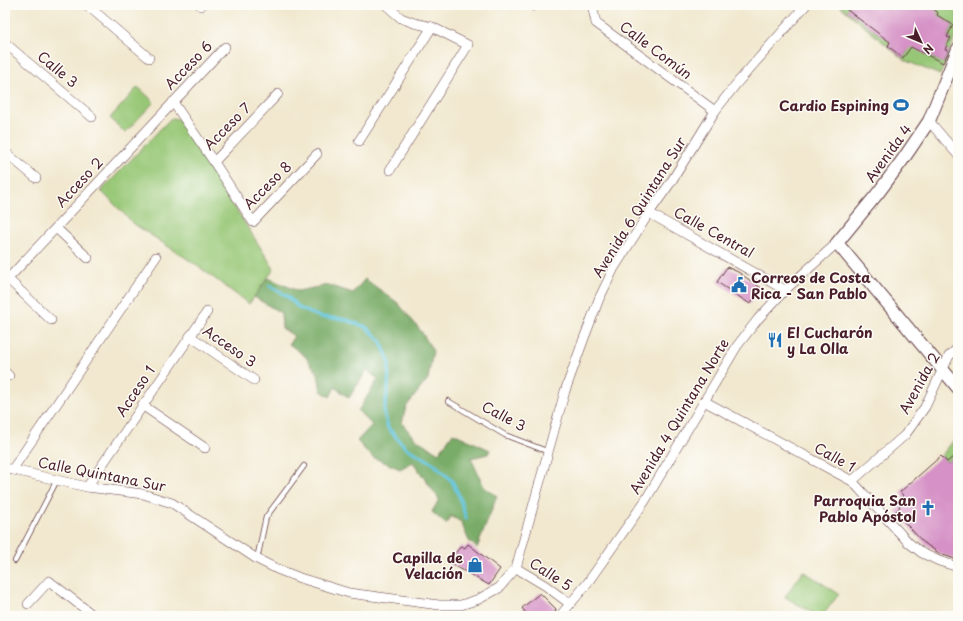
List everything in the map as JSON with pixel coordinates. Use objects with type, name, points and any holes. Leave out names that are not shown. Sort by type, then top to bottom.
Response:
[{"type":"main road","name":"Avenida 4","points":[[837,244],[878,193],[929,121],[958,49]]},
{"type":"main road","points":[[837,244],[958,388]]},
{"type":"street","points":[[87,5],[149,58]]},
{"type":"street","points":[[386,5],[401,18],[414,23],[432,26],[468,45],[390,170]]},
{"type":"street","name":"Calle Común","points":[[592,5],[596,23],[715,111]]},
{"type":"street","name":"Avenida 6 Quintana Sur","points":[[516,568],[566,391],[599,299],[614,268],[649,213],[671,182],[715,111],[737,83],[806,5]]},
{"type":"street","points":[[359,141],[432,26]]},
{"type":"street","name":"Calle 3","points":[[5,43],[92,117]]},
{"type":"street","name":"Acceso 6","points":[[173,102],[225,48]]},
{"type":"street","name":"Acceso 7","points":[[173,102],[214,162],[278,94]]},
{"type":"street","name":"Acceso 2","points":[[6,280],[173,102]]},
{"type":"street","points":[[929,121],[958,154]]},
{"type":"street","points":[[5,152],[36,178]]},
{"type":"street","name":"Acceso 8","points":[[214,162],[253,222],[317,154]]},
{"type":"street","name":"Calle Central","points":[[649,213],[785,290]]},
{"type":"street","points":[[56,228],[88,258]]},
{"type":"street","name":"Avenida 4 Quintana Norte","points":[[560,616],[586,585],[645,501],[737,346],[758,319],[785,290],[837,244]]},
{"type":"street","points":[[8,469],[156,257]]},
{"type":"street","points":[[6,280],[51,320]]},
{"type":"street","name":"Acceso 1","points":[[87,487],[206,312]]},
{"type":"street","name":"Acceso 3","points":[[190,336],[254,380]]},
{"type":"street","name":"Avenida 2","points":[[852,480],[905,435],[925,407],[949,356],[958,348]]},
{"type":"street","name":"Calle 1","points":[[704,401],[852,480],[909,543],[922,553],[939,561],[958,567]]},
{"type":"street","points":[[142,405],[205,448]]},
{"type":"street","name":"Calle Quintana Sur","points":[[8,469],[87,487],[143,494],[172,503],[257,559],[277,569],[349,593],[439,605],[461,605],[479,599],[499,588],[516,568]]},
{"type":"street","name":"Calle 5","points":[[516,568],[546,586],[570,604]]},
{"type":"street","points":[[28,604],[49,581],[94,616]]},
{"type":"lane","points":[[528,5],[533,8]]},
{"type":"lane","name":"Calle 3","points":[[448,401],[505,435],[548,452]]},
{"type":"lane","points":[[257,559],[266,516],[304,466]]},
{"type":"lane","points":[[15,561],[57,480]]},
{"type":"green space","points":[[839,5],[851,5],[847,10],[857,18],[868,5],[882,10],[869,27],[879,34],[891,17],[902,25],[888,46],[903,58],[912,45],[925,54],[943,63],[949,52],[945,49],[951,38],[947,37],[953,25],[937,15],[938,12],[932,7],[925,5],[958,5],[958,30],[940,75],[904,60]]},
{"type":"green space","points":[[138,87],[154,102],[125,133],[110,118]]},
{"type":"green space","points":[[173,118],[180,121],[274,269],[249,304],[195,264],[134,224],[101,191],[170,119]]},
{"type":"green space","points":[[268,278],[298,291],[328,285],[353,293],[365,279],[398,303],[421,331],[433,351],[428,379],[406,407],[402,423],[414,438],[439,453],[453,433],[490,450],[488,454],[471,458],[484,487],[497,496],[477,548],[469,541],[461,522],[451,516],[446,524],[432,512],[439,499],[413,462],[400,469],[372,457],[357,441],[372,425],[358,411],[378,379],[367,370],[349,398],[335,387],[330,397],[321,391],[318,374],[305,356],[289,344],[294,336],[282,328],[281,313],[254,297]]},
{"type":"green space","points":[[958,435],[958,463],[953,457],[947,462],[941,456]]},
{"type":"green space","points":[[803,571],[839,594],[822,616],[818,616],[785,597]]},
{"type":"building","points":[[851,5],[930,5],[938,13],[937,15],[953,25],[947,37],[951,38],[945,49],[949,51],[943,63],[911,47],[903,58],[888,46],[890,42],[847,10]]},
{"type":"building","name":"Correos de Costa Rica - San Pablo","points":[[727,267],[738,272],[761,288],[750,304],[717,282]]},
{"type":"building","name":"Parroquia San Pablo Apóstol","points":[[941,456],[947,462],[953,457],[958,463],[958,467],[954,470],[958,474],[958,560],[940,554],[923,542],[895,512],[899,508],[903,495],[900,492]]},
{"type":"building","name":"Capilla de Velación","points":[[468,544],[500,569],[489,585],[448,562],[461,546],[465,548]]},
{"type":"building","points":[[540,593],[556,609],[554,616],[528,616],[522,608]]},
{"type":"waterway","points":[[270,286],[287,296],[299,308],[320,317],[344,319],[366,327],[380,340],[389,361],[388,388],[384,412],[388,428],[406,448],[433,463],[452,481],[459,496],[466,518]]},
{"type":"place","name":"Cardio Espining","points":[[901,105]]},
{"type":"place","name":"Correos de Costa Rica - San Pablo","points":[[739,285]]},
{"type":"place","name":"El Cucharón y La Olla","points":[[775,340]]},
{"type":"place","name":"Parroquia San Pablo Apóstol","points":[[928,508]]},
{"type":"place","name":"Capilla de Velación","points":[[475,565]]}]
